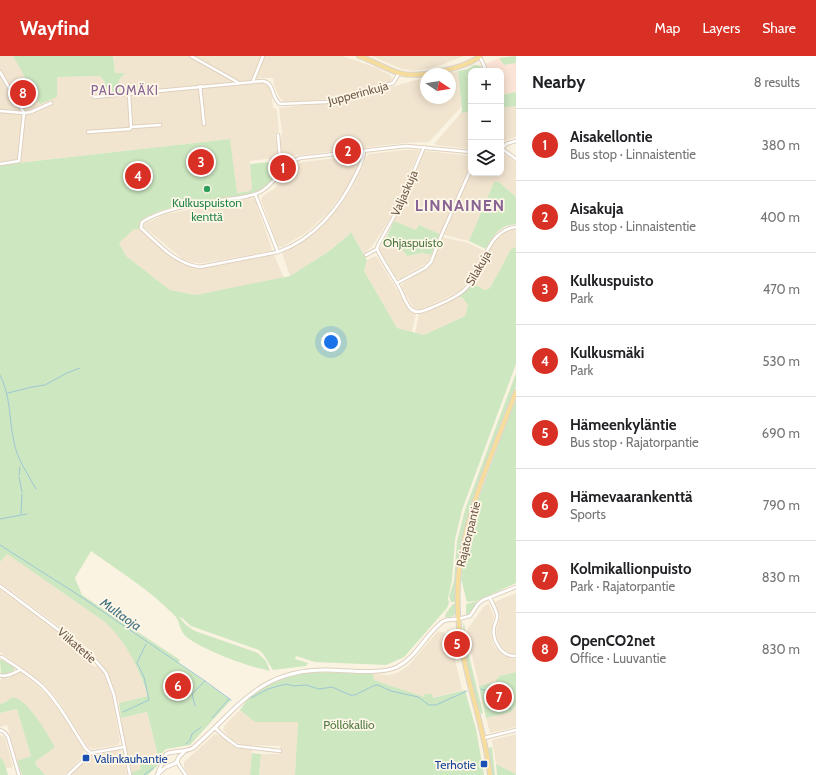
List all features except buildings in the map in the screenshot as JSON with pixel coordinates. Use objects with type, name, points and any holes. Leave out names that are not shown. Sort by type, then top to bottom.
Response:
[{"type":"main road","points":[[360,56],[399,73],[410,76],[422,75],[466,64],[479,56]]},
{"type":"main road","name":"Rajatorpantie","points":[[490,775],[483,738],[466,669],[458,619],[460,560],[465,534],[479,491],[516,392]]},
{"type":"street","points":[[191,56],[239,83]]},
{"type":"street","points":[[94,97],[253,81],[263,56]]},
{"type":"street","points":[[479,56],[485,68]]},
{"type":"street","points":[[0,72],[24,113],[19,162],[0,164]]},
{"type":"street","name":"Jupperinkuja","points":[[253,81],[263,81],[270,84],[274,98],[280,104],[322,102],[355,96],[391,84],[395,82],[399,73]]},
{"type":"street","points":[[200,86],[204,124]]},
{"type":"street","points":[[129,94],[131,127]]},
{"type":"street","points":[[0,111],[24,113],[31,112],[51,103]]},
{"type":"street","points":[[88,132],[160,125]]},
{"type":"street","points":[[278,135],[280,159]]},
{"type":"street","points":[[504,146],[516,141]]},
{"type":"street","points":[[272,160],[289,158],[294,160],[406,146],[468,152]]},
{"type":"street","name":"Valjaskuja","points":[[378,249],[378,245],[397,211],[424,147]]},
{"type":"street","points":[[504,150],[516,159]]},
{"type":"street","points":[[294,160],[272,184],[255,194],[173,210],[147,219],[142,222],[141,228],[181,262],[200,267],[287,249],[312,231],[336,208],[351,185],[362,160],[364,151]]},
{"type":"street","points":[[397,283],[425,268],[431,262],[468,176]]},
{"type":"street","points":[[255,194],[278,252]]},
{"type":"street","name":"Silakuja","points":[[378,249],[410,307],[415,311],[425,310],[450,300],[464,290],[471,282],[483,258],[498,234],[510,227],[516,227]]},
{"type":"street","points":[[366,256],[378,249]]},
{"type":"street","name":"Viikatetie","points":[[0,586],[77,643],[102,669],[109,680],[114,695],[130,775]]},
{"type":"street","points":[[158,774],[166,754],[184,752],[193,748],[249,695],[265,684],[294,673],[313,670],[377,671],[394,668],[409,658],[440,623],[446,620],[470,616],[480,603],[516,587]]},
{"type":"street","points":[[490,598],[498,617],[494,629],[496,642],[503,651],[510,655],[516,656]]},
{"type":"street","points":[[0,657],[20,670],[47,692],[86,749],[91,753]]},
{"type":"street","points":[[0,675],[7,676],[20,670]]},
{"type":"street","points":[[214,727],[224,737],[238,746],[280,751]]},
{"type":"street","points":[[0,730],[8,737],[19,775]]},
{"type":"street","points":[[483,738],[516,730]]},
{"type":"street","points":[[68,775],[91,753],[124,746]]},
{"type":"street","points":[[158,774],[178,760],[184,752]]},
{"type":"street","points":[[174,753],[176,754],[180,767],[186,775]]},
{"type":"street","points":[[165,759],[166,763],[180,767]]},
{"type":"shaded area","points":[[0,56],[13,56],[40,104],[56,77],[100,76],[105,82],[119,80],[125,73],[115,74],[113,56],[343,56],[377,68],[390,75],[392,79],[390,82],[342,97],[284,102],[279,97],[273,78],[259,78],[259,83],[265,83],[268,85],[271,91],[273,107],[277,110],[279,131],[275,134],[278,155],[275,158],[250,161],[252,189],[251,191],[236,193],[230,139],[0,165]]},
{"type":"shaded area","points":[[372,56],[464,56],[430,68],[420,68],[420,70],[414,71],[402,69]]},
{"type":"shaded area","points":[[499,58],[504,65],[516,63],[516,92],[504,94],[504,68],[481,68],[481,66]]},
{"type":"shaded area","points":[[456,71],[458,71],[461,107],[429,142],[405,143],[283,157],[281,156],[280,141],[282,133],[279,108],[343,101],[420,79],[420,104],[456,104]]},
{"type":"shaded area","points":[[516,106],[516,137],[504,141],[504,140],[504,108]]},
{"type":"shaded area","points":[[468,112],[468,149],[435,145],[435,143],[461,113]]},
{"type":"shaded area","points":[[404,150],[419,151],[394,212],[373,245],[364,254],[351,232],[328,252],[290,276],[282,253],[298,245],[330,218],[352,188],[367,156],[369,154]]},
{"type":"shaded area","points":[[427,151],[468,156],[468,170],[440,234],[419,225],[416,230],[394,221],[424,152]]},
{"type":"shaded area","points":[[504,154],[516,162],[516,197],[499,182],[494,182],[469,241],[444,235],[470,176],[504,176]]},
{"type":"shaded area","points":[[362,156],[348,186],[328,213],[307,232],[282,247],[278,246],[261,200],[263,196],[275,188],[296,164]]},
{"type":"shaded area","points":[[253,198],[272,249],[271,251],[204,263],[196,263],[184,260],[144,227],[144,224],[166,214]]},
{"type":"shaded area","points":[[516,228],[516,247],[511,249],[490,288],[485,290],[472,283],[493,243],[506,231]]},
{"type":"shaded area","points":[[134,229],[139,229],[181,264],[189,267],[197,269],[273,255],[284,278],[196,295],[170,290],[126,256],[119,243]]},
{"type":"shaded area","points":[[442,237],[468,243],[484,251],[470,280],[458,292],[421,310],[414,309],[402,288],[402,284],[431,265]]},
{"type":"shaded area","points":[[386,238],[398,243],[407,256],[424,253],[431,255],[430,258],[427,263],[397,279],[380,251],[380,248]]},
{"type":"shaded area","points":[[375,256],[409,310],[416,314],[412,332],[397,328],[364,271],[367,260]]},
{"type":"shaded area","points":[[459,297],[463,298],[468,306],[465,316],[424,335],[415,333],[419,314]]},
{"type":"shaded area","points":[[7,554],[105,622],[116,633],[134,659],[148,696],[119,703],[108,673],[94,654],[79,641],[0,583],[0,562]]},
{"type":"shaded area","points":[[0,589],[76,645],[75,646],[95,667],[98,666],[108,684],[113,702],[120,741],[118,745],[93,749],[88,747],[58,700],[44,684],[0,652]]},
{"type":"shaded area","points":[[516,593],[515,654],[506,651],[498,643],[496,630],[500,618],[494,602]]},
{"type":"shaded area","points":[[489,604],[494,617],[491,630],[493,643],[501,653],[512,659],[516,658],[516,672],[499,676],[495,682],[479,686],[467,630],[484,606]]},
{"type":"shaded area","points":[[438,631],[446,634],[452,646],[462,690],[432,698],[424,697],[374,680],[373,674],[388,675],[397,673],[408,666]]},
{"type":"shaded area","points":[[20,672],[48,696],[84,750],[83,756],[64,775],[45,775],[36,765],[35,762],[55,747],[32,711],[13,697],[2,704],[0,703],[0,681],[2,677],[8,679],[15,673]]},
{"type":"shaded area","points":[[516,705],[516,727],[490,733],[486,718],[511,712]]},
{"type":"shaded area","points":[[17,709],[31,756],[17,761],[7,725],[0,727],[0,713]]},
{"type":"shaded area","points":[[240,710],[255,722],[298,722],[295,775],[259,775],[261,754],[280,754],[280,746],[246,745],[232,740],[223,729]]},
{"type":"shaded area","points":[[147,712],[158,757],[140,763],[141,769],[130,773],[121,718]]},
{"type":"shaded area","points":[[216,734],[221,736],[233,746],[252,750],[250,775],[189,775],[184,768],[184,762]]},
{"type":"shaded area","points":[[516,734],[516,774],[496,764],[492,740]]},
{"type":"shaded area","points":[[0,735],[5,738],[13,767],[0,770]]},
{"type":"shaded area","points":[[117,750],[123,753],[127,775],[71,775],[91,756]]},
{"type":"green space","points":[[13,56],[113,56],[115,73],[125,73],[119,80],[120,93],[105,95],[105,82],[100,76],[57,77],[57,97],[40,104]]},
{"type":"green space","points":[[516,56],[516,63],[504,65],[499,58]]},
{"type":"green space","points":[[474,65],[481,66],[481,68],[470,68]]},
{"type":"green space","points":[[468,69],[468,112],[461,113],[462,110],[458,71]]},
{"type":"green space","points":[[516,92],[516,106],[504,108],[504,94]]},
{"type":"green space","points":[[230,139],[237,193],[250,191],[252,189],[250,164],[270,162],[270,172],[279,174],[271,182],[254,193],[240,197],[181,206],[153,214],[140,221],[139,229],[134,229],[119,243],[126,256],[170,290],[196,295],[290,276],[328,252],[351,232],[367,260],[364,271],[397,328],[424,335],[465,316],[468,306],[463,298],[459,297],[460,295],[472,283],[485,290],[490,288],[511,249],[516,247],[516,364],[462,510],[455,540],[452,580],[447,608],[404,657],[393,662],[386,665],[315,662],[296,656],[295,659],[308,663],[306,666],[273,670],[259,650],[191,626],[179,617],[186,625],[195,631],[258,653],[266,661],[270,671],[228,658],[188,638],[181,629],[176,617],[155,597],[91,551],[75,578],[82,595],[180,660],[178,663],[231,700],[190,745],[166,749],[160,755],[158,765],[148,775],[132,775],[130,773],[141,769],[140,763],[158,756],[147,712],[121,718],[119,703],[148,696],[136,665],[126,647],[105,622],[7,554],[0,562],[0,165]]},
{"type":"green space","points":[[275,162],[286,163],[278,171],[274,169]]},
{"type":"green space","points":[[494,182],[499,182],[516,197],[516,224],[505,227],[497,232],[486,249],[469,241]]},
{"type":"green space","name":"Ohjaspuisto","points":[[394,221],[416,230],[419,225],[440,234],[431,255],[423,253],[407,256],[398,243],[386,238]]},
{"type":"green space","points":[[516,373],[516,386],[472,504],[460,549],[457,571],[456,602],[451,602],[449,596],[454,581],[457,541],[465,510]]},
{"type":"green space","points":[[516,398],[516,583],[477,601],[467,602],[461,579],[470,524]]},
{"type":"green space","points":[[478,601],[470,614],[466,615],[466,604]]},
{"type":"green space","points":[[453,604],[456,604],[454,616],[446,618],[446,613]]},
{"type":"green space","points":[[464,622],[467,648],[483,713],[481,714],[469,671],[465,648]]},
{"type":"green space","points":[[0,660],[15,668],[9,674],[1,674]]},
{"type":"green space","name":"Pöllökallio","points":[[314,672],[373,674],[374,680],[424,697],[425,694],[432,694],[433,698],[465,690],[476,729],[484,775],[295,775],[298,722],[255,722],[240,710],[256,691],[271,683],[288,677]]},
{"type":"green space","points":[[516,672],[516,705],[511,712],[486,718],[479,686],[495,682],[499,676]]},
{"type":"green space","points":[[13,697],[19,700],[31,711],[55,747],[35,762],[45,775],[22,775],[17,761],[31,756],[17,709],[0,713],[0,703],[2,704]]},
{"type":"green space","points":[[492,747],[495,775],[492,775],[488,748]]},
{"type":"green space","points":[[252,753],[261,754],[259,775],[250,775]]},
{"type":"green space","points":[[0,757],[4,762],[8,775],[0,775]]},
{"type":"green space","points":[[496,764],[516,774],[516,775],[497,775]]},
{"type":"waterway","points":[[8,393],[45,385],[80,368]]},
{"type":"waterway","points":[[0,375],[4,383],[8,400],[15,448],[36,489]]},
{"type":"waterway","points":[[19,475],[20,467]]},
{"type":"waterway","points":[[19,477],[22,492]]},
{"type":"waterway","points":[[21,514],[22,494]]},
{"type":"waterway","points":[[0,519],[27,514]]},
{"type":"waterway","name":"Multaoja","points":[[0,545],[83,598],[231,700]]},
{"type":"waterway","points":[[123,712],[149,700],[144,677],[137,663],[146,644]]},
{"type":"waterway","points":[[195,706],[192,694],[205,681]]},
{"type":"waterway","name":"Multaoja","points":[[251,698],[268,689],[286,684],[294,686],[306,685],[319,689],[332,687],[350,695],[355,695],[378,685],[391,691],[418,697],[429,705],[436,705],[467,691]]},
{"type":"waterway","name":"Multaoja","points":[[481,689],[490,692],[491,694],[489,697],[491,699],[511,709]]},
{"type":"waterway","points":[[212,718],[229,699]]},
{"type":"waterway","points":[[186,744],[190,740],[192,734],[201,727]]},
{"type":"waterway","points":[[144,775],[153,768]]},
{"type":"place","name":"OpenCO2net","points":[[23,93]]},
{"type":"place","name":"Aisakuja","points":[[348,151]]},
{"type":"place","name":"Kulkuspuisto","points":[[201,162]]},
{"type":"place","name":"Aisakellontie","points":[[283,168]]},
{"type":"place","name":"Kulkusmäki","points":[[138,176]]},
{"type":"place","name":"Kulkuspuiston kenttä","points":[[207,189]]},
{"type":"place","name":"Hämeenkyläntie","points":[[457,644]]},
{"type":"place","name":"Hämevaarankenttä","points":[[178,686]]},
{"type":"place","name":"Kolmikallionpuisto","points":[[499,697]]},
{"type":"place","name":"Valinkauhantie","points":[[86,758]]},
{"type":"place","name":"Terhotie","points":[[484,764]]},
{"type":"district","name":"PALOMÄKI","points":[[125,90]]},
{"type":"district","name":"LINNAINEN","points":[[460,205]]}]
